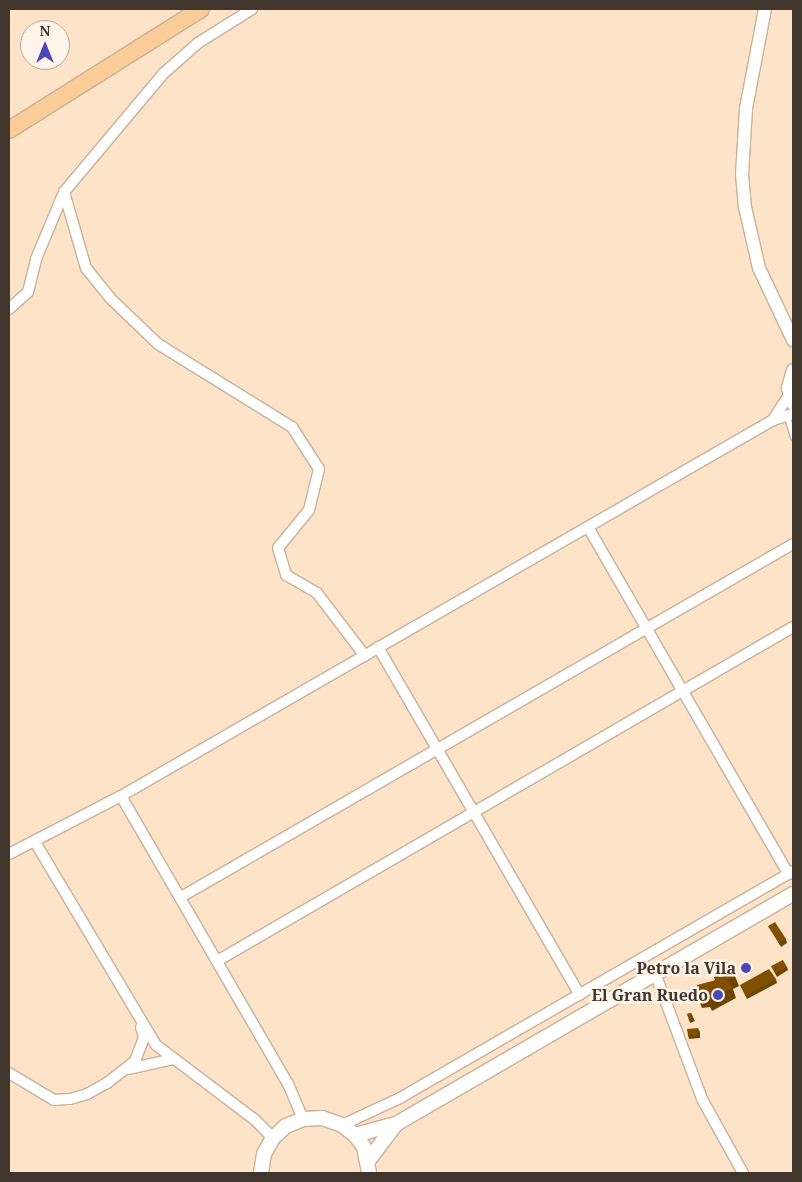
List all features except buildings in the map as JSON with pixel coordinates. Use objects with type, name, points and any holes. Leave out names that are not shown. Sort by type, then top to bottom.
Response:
[{"type":"highway","points":[[9,130],[201,9]]},
{"type":"main road","points":[[356,1135],[396,1124],[793,894]]},
{"type":"main road","points":[[261,1173],[264,1154],[273,1138],[286,1126],[303,1119],[322,1118],[342,1125],[356,1135],[369,1167]]},
{"type":"main road","points":[[369,1167],[396,1124]]},
{"type":"street","points":[[9,310],[28,292],[36,259],[64,192],[164,73],[198,43],[252,9]]},
{"type":"street","points":[[765,9],[746,109],[742,174],[744,207],[759,268],[793,338]]},
{"type":"street","points":[[64,192],[86,268],[110,298],[158,344],[292,426],[319,469],[309,510],[278,548],[286,575],[318,593],[365,656]]},
{"type":"street","points":[[791,407],[788,388],[793,370]]},
{"type":"street","points":[[9,854],[121,796],[773,420],[791,407]]},
{"type":"street","points":[[773,420],[791,407]]},
{"type":"street","points":[[342,1125],[400,1098],[791,872],[588,527]]},
{"type":"street","points":[[181,897],[793,544]]},
{"type":"street","points":[[217,961],[793,627]]},
{"type":"street","points":[[378,647],[580,995]]},
{"type":"street","points":[[121,796],[292,1092],[303,1119]]},
{"type":"street","points":[[35,842],[141,1025],[156,1045],[254,1119],[273,1138]]},
{"type":"street","points":[[655,973],[702,1099],[743,1173]]},
{"type":"street","points":[[9,1073],[54,1100],[70,1100],[107,1083],[125,1070],[141,1052],[144,1037],[141,1025]]},
{"type":"street","points":[[125,1070],[173,1059]]},
{"type":"lane","points":[[791,407],[793,437]]},
{"type":"place","name":"Petro la Vila","points":[[746,968]]},
{"type":"place","name":"El Gran Ruedo","points":[[718,995]]}]
